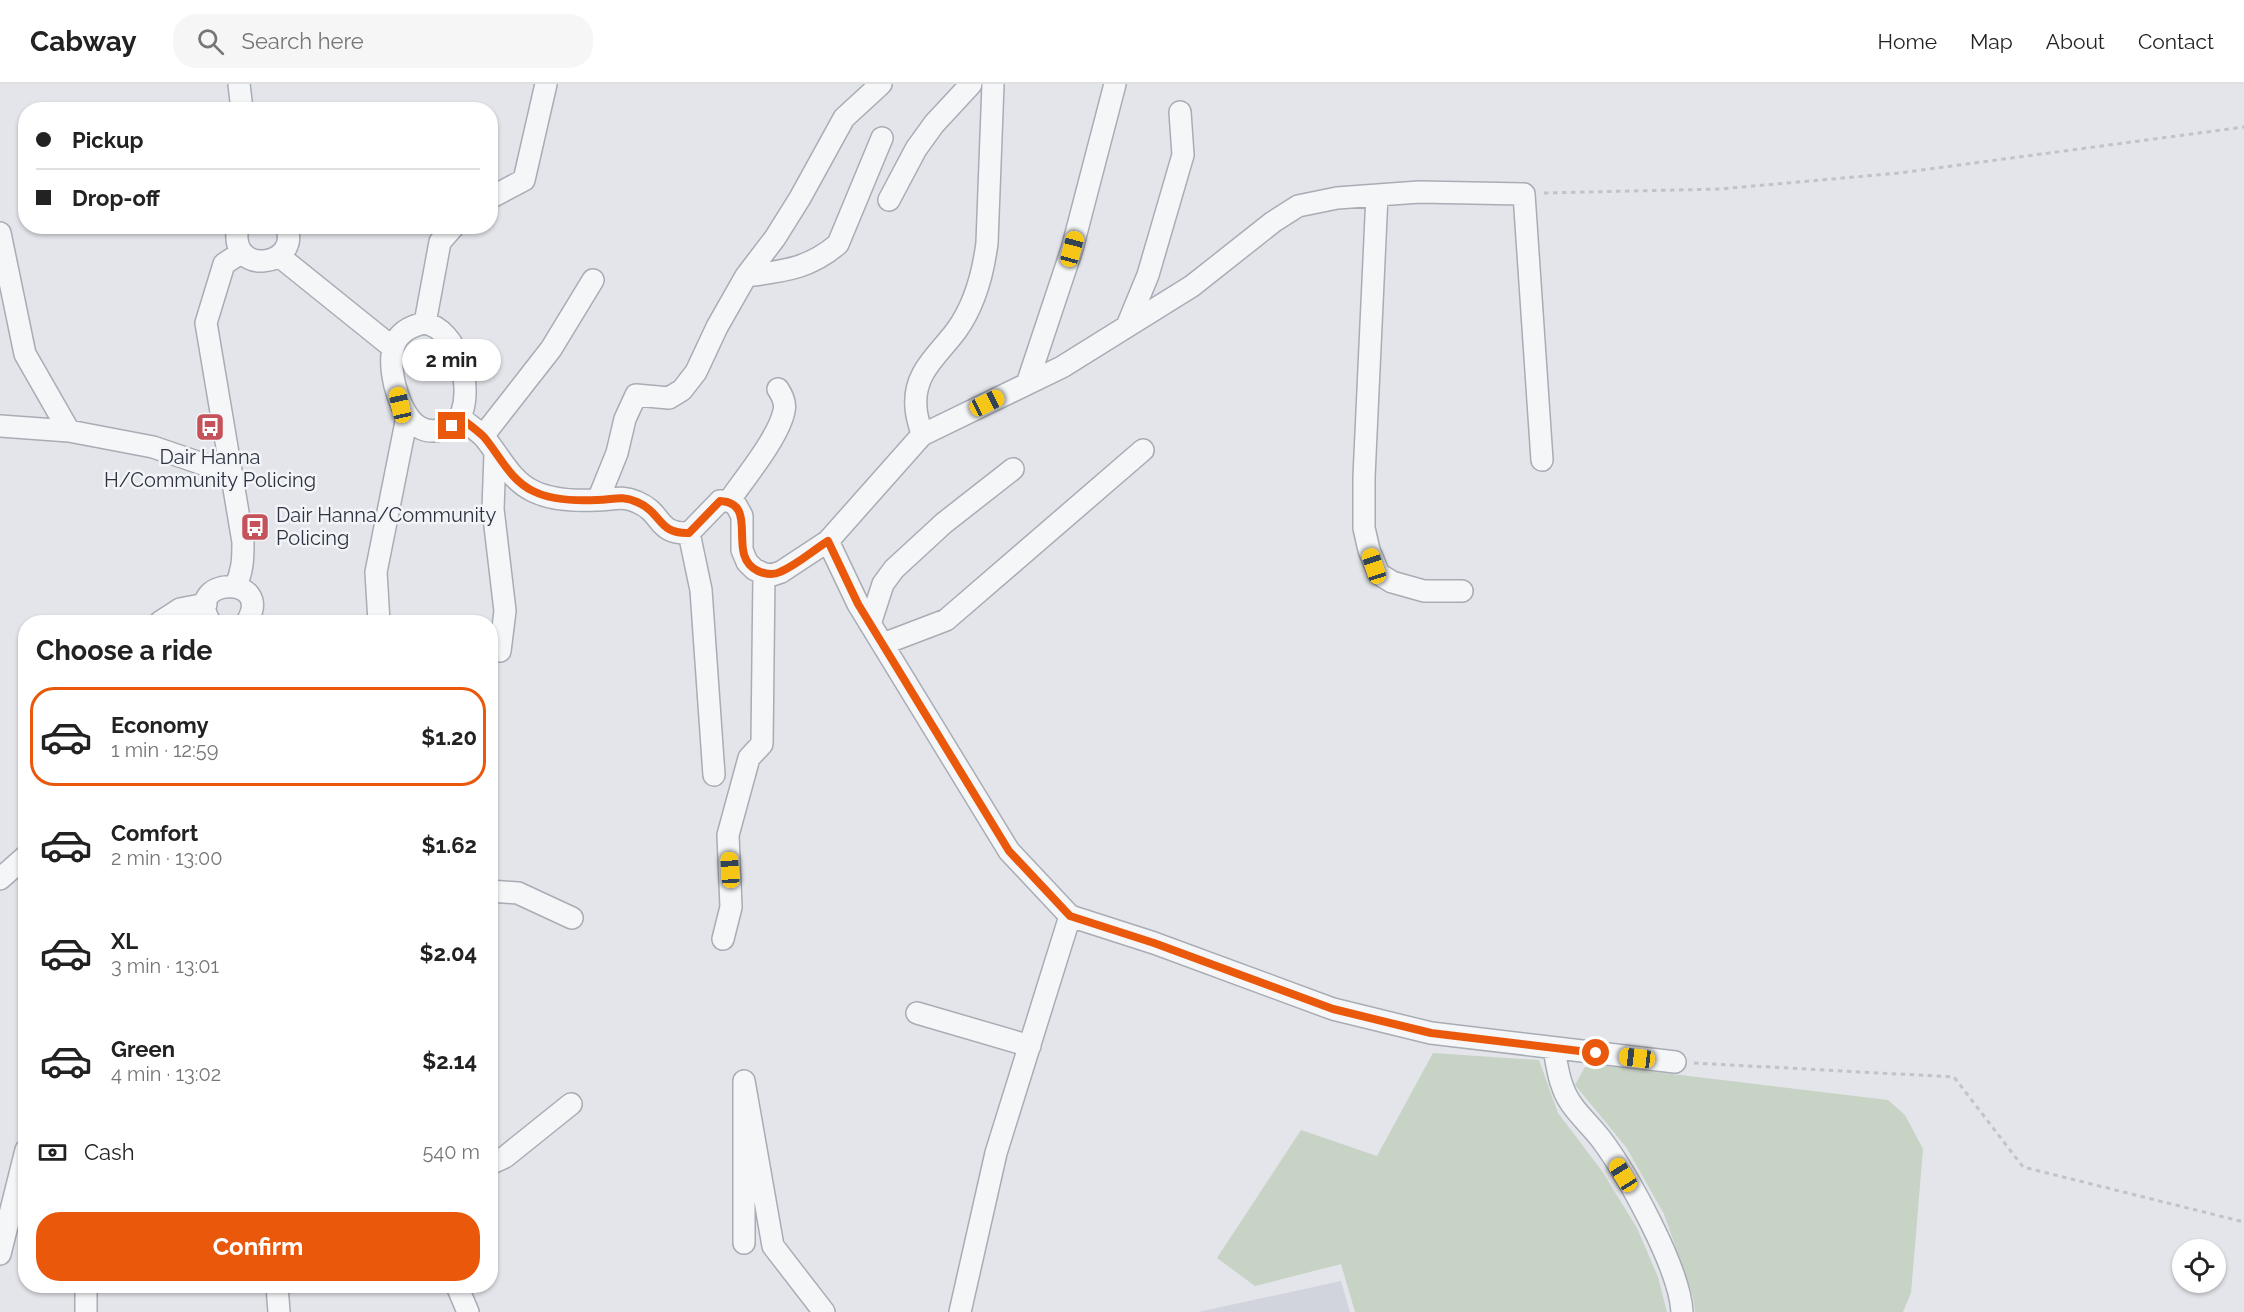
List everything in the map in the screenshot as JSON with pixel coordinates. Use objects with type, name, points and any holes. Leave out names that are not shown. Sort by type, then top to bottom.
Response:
[{"type":"street","points":[[239,84],[241,102]]},
{"type":"street","points":[[498,194],[524,180],[546,84]]},
{"type":"street","points":[[598,500],[617,453],[625,418],[636,395],[669,398],[682,390],[696,372],[717,327],[746,276],[775,238],[800,198],[844,118],[881,84]]},
{"type":"street","points":[[889,200],[916,149],[934,123],[971,84]]},
{"type":"street","points":[[922,435],[916,406],[917,388],[921,375],[930,360],[956,330],[969,309],[984,265],[987,243],[993,84]]},
{"type":"street","points":[[1027,384],[1072,249],[1115,84]]},
{"type":"street","points":[[1127,326],[1148,275],[1183,155],[1180,112]]},
{"type":"street","points":[[746,276],[786,271],[810,264],[838,244],[882,138]]},
{"type":"street","points":[[459,417],[483,436],[512,476],[533,492],[561,499],[598,500],[623,497],[640,503],[652,511],[667,530],[676,534],[689,533],[720,501],[729,501],[736,505],[742,516],[742,550],[747,562],[754,569],[772,575],[781,572],[828,541],[922,435],[1062,367],[1192,286],[1273,222],[1298,206],[1337,198],[1419,192],[1524,194],[1542,460]]},
{"type":"street","points":[[1377,195],[1364,477],[1364,528],[1369,550],[1379,574],[1392,582],[1424,591],[1462,591]]},
{"type":"street","points":[[0,233],[25,354],[69,431]]},
{"type":"street","points":[[236,234],[242,252],[248,258],[265,262],[279,256],[288,240],[287,234]]},
{"type":"street","points":[[425,322],[440,243],[447,234]]},
{"type":"street","points":[[235,586],[243,562],[243,542],[206,322],[224,264],[242,252]]},
{"type":"street","points":[[279,256],[392,347]]},
{"type":"street","points":[[483,436],[551,349],[593,280]]},
{"type":"street","points":[[425,322],[435,325],[446,335],[457,354],[464,378],[465,400],[459,417],[452,426],[438,431],[424,430],[407,417],[400,405],[390,366],[392,347],[401,334],[412,325],[425,322]]},
{"type":"street","points":[[729,501],[773,436],[784,410],[783,397],[778,389]]},
{"type":"street","points":[[379,615],[376,572],[407,417]]},
{"type":"street","points":[[0,426],[69,431],[153,447],[232,474]]},
{"type":"street","points":[[883,644],[946,621],[1143,450]]},
{"type":"street","points":[[495,454],[493,509],[505,611],[500,651]]},
{"type":"street","points":[[870,624],[883,584],[894,569],[944,523],[1013,469]]},
{"type":"street","points":[[689,533],[701,590],[714,775]]},
{"type":"street","points":[[828,541],[858,604],[1009,851],[1070,916],[1154,943],[1333,1009],[1431,1033],[1675,1062]]},
{"type":"street","points":[[723,939],[730,907],[728,835],[749,758],[762,744],[764,574]]},
{"type":"street","points":[[171,615],[180,609],[208,613],[213,592],[226,585],[235,586],[246,593],[252,606],[250,615]]},
{"type":"street","points":[[0,879],[18,863]]},
{"type":"street","points":[[498,892],[518,893],[572,918]]},
{"type":"street","points":[[960,1312],[996,1153],[1070,916]]},
{"type":"street","points":[[917,1013],[1030,1046]]},
{"type":"street","points":[[1554,1048],[1562,1087],[1571,1104],[1602,1140],[1634,1192],[1667,1257],[1682,1299],[1682,1312]]},
{"type":"street","points":[[744,1243],[744,1081],[773,1246],[824,1312]]},
{"type":"street","points":[[498,1160],[506,1157],[571,1104]]},
{"type":"street","points":[[0,1254],[18,1183]]},
{"type":"street","points":[[86,1293],[86,1312]]},
{"type":"street","points":[[278,1293],[279,1312]]},
{"type":"street","points":[[460,1293],[468,1312]]},
{"type":"path","points":[[1524,194],[1732,188],[1899,173],[2244,127]]},
{"type":"path","points":[[1675,1062],[1954,1077],[2023,1167],[2244,1222]]},
{"type":"shaded area","points":[[1341,1281],[1350,1312],[1198,1312]]},
{"type":"green space","points":[[1433,1053],[1539,1060],[1558,1113],[1602,1171],[1637,1228],[1658,1277],[1667,1312],[1355,1312],[1341,1264],[1255,1286],[1217,1258],[1301,1130],[1377,1156]]},
{"type":"green space","points":[[1606,1066],[1888,1100],[1905,1115],[1923,1149],[1911,1293],[1903,1312],[1695,1312],[1693,1297],[1664,1214],[1626,1147],[1575,1085],[1585,1067]]},
{"type":"place","name":"Dair Hanna H/Community Policing","points":[[210,427]]},
{"type":"place","name":"Dair Hanna/Community Policing","points":[[255,527]]},
{"type":"route","points":[[452,426],[459,417],[483,436],[512,476],[533,492],[561,499],[598,500],[623,497],[640,503],[652,511],[667,530],[676,534],[689,533],[720,501],[729,501],[736,505],[742,516],[742,550],[747,562],[764,574],[772,575],[781,572],[828,541],[858,604],[1009,851],[1070,916],[1154,943],[1333,1009],[1431,1033],[1596,1053]]}]
